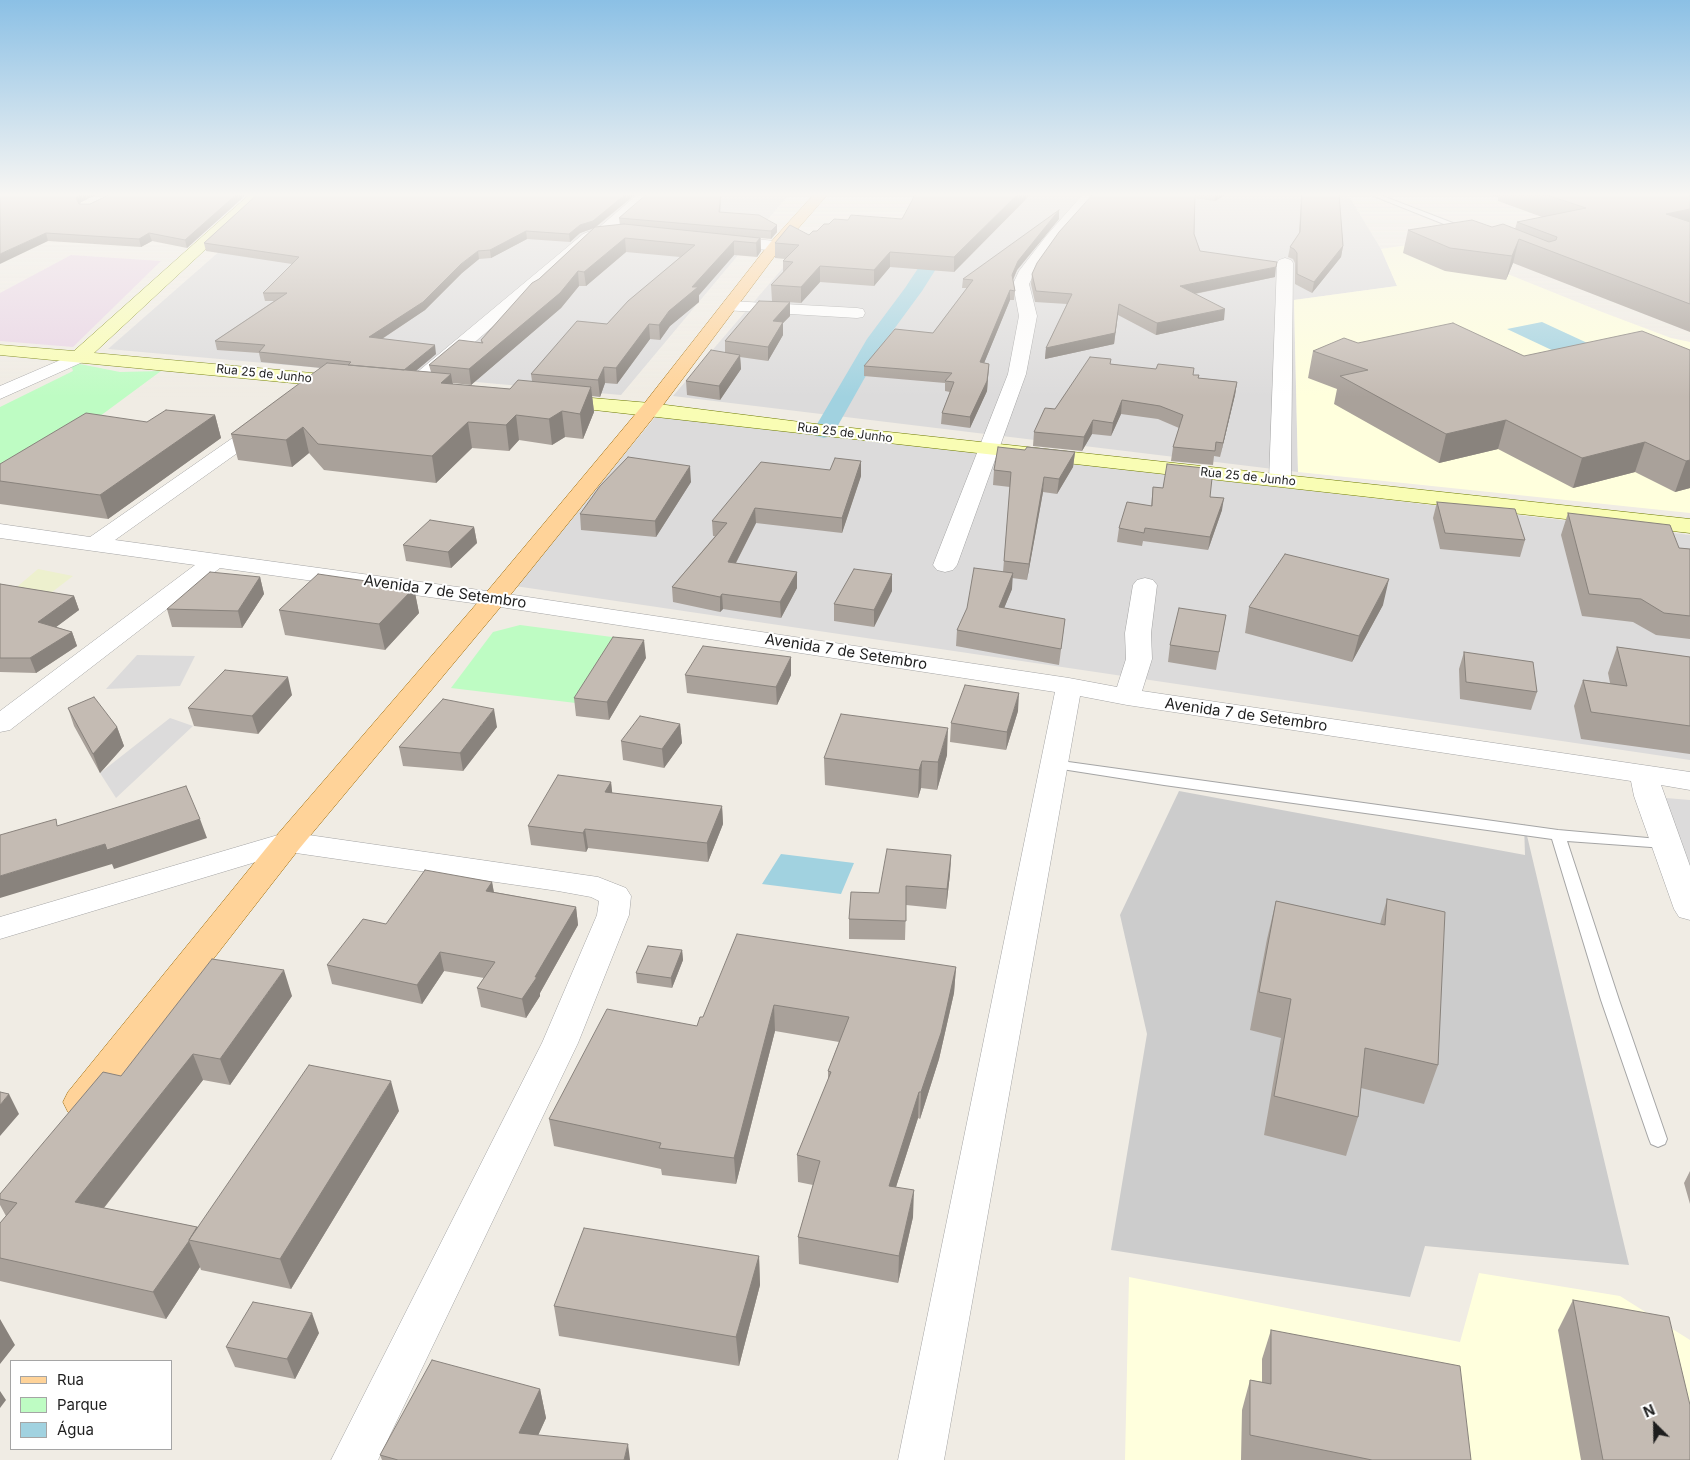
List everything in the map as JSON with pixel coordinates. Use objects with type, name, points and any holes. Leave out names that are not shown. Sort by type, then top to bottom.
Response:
[{"type":"main road","points":[[67,1119],[288,842],[494,599],[650,408],[764,261]]},
{"type":"street","points":[[0,393],[79,357],[184,261]]},
{"type":"street","points":[[439,390],[401,387],[557,261]]},
{"type":"street","points":[[945,565],[1018,374],[1028,316],[1021,284],[1035,261]]},
{"type":"street","points":[[1280,480],[1285,263]]},
{"type":"street","points":[[730,306],[856,313]]},
{"type":"street","name":"Rua 25 de Junho","points":[[0,350],[364,384]]},
{"type":"street","points":[[302,397],[326,380]]},
{"type":"street","name":"Rua 25 de Junho","points":[[535,399],[650,408],[824,431],[1690,526]]},
{"type":"street","points":[[96,543],[278,414]]},
{"type":"street","name":"Avenida 7 de Setembro","points":[[0,531],[494,599],[1069,686],[1127,697],[1690,781]]},
{"type":"street","points":[[0,724],[216,560]]},
{"type":"street","points":[[1127,697],[1139,659],[1138,633],[1145,585]]},
{"type":"street","points":[[921,1460],[1069,686]]},
{"type":"street","points":[[1644,774],[1649,796],[1665,843],[1690,909]]},
{"type":"street","points":[[0,928],[288,842],[558,881],[598,888],[615,896],[613,915],[560,1043],[354,1460]]},
{"type":"lane","points":[[1054,764],[1558,835],[1665,843]]},
{"type":"lane","points":[[1558,835],[1610,1000],[1658,1139]]},
{"type":"shaded area","points":[[60,261],[161,261],[73,347],[0,341],[0,293]]},
{"type":"shaded area","points":[[208,261],[733,261],[621,395],[108,349]]},
{"type":"shaded area","points":[[789,261],[1386,261],[1397,286],[1294,300],[1298,472],[673,396]]},
{"type":"shaded area","points":[[1386,261],[1476,261],[1602,312],[1671,338],[1690,342],[1690,513],[1298,472],[1294,300],[1397,286]]},
{"type":"shaded area","points":[[657,415],[1690,535],[1690,760],[515,586]]},
{"type":"shaded area","points":[[38,569],[73,576],[43,599],[11,592]]},
{"type":"shaded area","points":[[137,655],[195,656],[180,686],[106,689]]},
{"type":"shaded area","points":[[170,718],[193,726],[116,798],[100,773]]},
{"type":"shaded area","points":[[1179,791],[1525,855],[1524,823],[1629,1265],[1425,1246],[1410,1297],[1111,1250],[1147,1034],[1120,915]]},
{"type":"shaded area","points":[[1654,797],[1690,800],[1690,888]]},
{"type":"shaded area","points":[[1479,1273],[1620,1296],[1690,1340],[1690,1460],[1125,1460],[1129,1277],[1460,1342]]},
{"type":"green space","points":[[70,362],[120,372],[161,371],[0,490],[0,407],[73,371]]},
{"type":"green space","points":[[520,625],[635,640],[584,704],[451,688],[493,632]]},
{"type":"water","points":[[1542,322],[1609,353],[1575,361],[1507,329]]},
{"type":"water","points":[[781,854],[854,863],[841,894],[762,884]]},
{"type":"building","points":[[295,261],[465,261],[423,302],[369,337],[435,345],[404,370],[348,365],[351,362],[259,352],[265,345],[215,341],[287,293],[263,293]]},
{"type":"building","points":[[558,261],[597,261],[584,272],[578,271],[560,293],[469,369],[429,365],[459,340],[483,343],[481,340],[532,283]]},
{"type":"building","points":[[676,261],[716,261],[692,287],[698,287],[669,311],[659,325],[649,324],[616,368],[604,367],[598,380],[531,374],[577,321],[607,324],[628,301]]},
{"type":"building","points":[[784,261],[882,261],[874,270],[820,266],[801,287],[771,285],[793,262]]},
{"type":"building","points":[[988,261],[1018,261],[1012,275],[1015,291],[1010,290],[980,362],[989,364],[987,381],[970,417],[942,413],[954,382],[945,381],[952,373],[864,366],[895,329],[933,333],[973,280],[963,279]]},
{"type":"building","points":[[1038,261],[1277,262],[1276,267],[1180,286],[1225,309],[1157,323],[1119,304],[1115,333],[1046,348],[1072,294],[1036,291],[1032,274]]},
{"type":"building","points":[[1297,261],[1331,261],[1314,282],[1297,274]]},
{"type":"building","points":[[1577,261],[1690,261],[1690,304]]},
{"type":"building","points":[[759,301],[790,302],[773,321],[783,322],[768,347],[725,341]]},
{"type":"building","points":[[1453,323],[1524,356],[1642,331],[1690,350],[1690,460],[1686,461],[1645,442],[1582,458],[1506,420],[1446,434],[1340,376],[1368,370],[1313,351],[1344,338],[1358,343]]},
{"type":"building","points":[[711,350],[740,355],[719,386],[686,381]]},
{"type":"building","points":[[1090,357],[1111,359],[1110,364],[1156,369],[1158,364],[1194,368],[1193,375],[1199,375],[1198,378],[1237,382],[1223,443],[1216,442],[1215,451],[1173,447],[1183,415],[1160,406],[1122,400],[1113,423],[1093,420],[1084,437],[1034,432],[1045,408],[1055,409]]},
{"type":"building","points":[[327,363],[451,374],[441,383],[510,389],[518,380],[591,387],[580,414],[562,411],[549,419],[516,415],[506,425],[468,422],[432,456],[318,444],[303,427],[286,440],[231,434]]},
{"type":"building","points":[[166,410],[215,415],[100,495],[0,481],[0,464],[86,413],[147,422]]},
{"type":"building","points":[[998,447],[1025,450],[1027,447],[1075,452],[1059,479],[1044,477],[1029,564],[1004,561],[1011,472],[994,470]]},
{"type":"building","points":[[628,457],[690,466],[655,521],[580,514],[600,486]]},
{"type":"building","points":[[835,458],[861,461],[842,518],[755,508],[728,562],[797,572],[780,602],[722,594],[720,597],[672,587],[727,523],[712,521],[761,462],[830,470]]},
{"type":"building","points":[[1167,464],[1213,469],[1210,497],[1224,498],[1210,537],[1145,528],[1144,533],[1119,528],[1127,502],[1152,506],[1153,487],[1163,488]]},
{"type":"building","points":[[1437,502],[1515,509],[1525,540],[1445,533]]},
{"type":"building","points":[[1568,513],[1670,525],[1679,548],[1690,549],[1690,616],[1664,613],[1641,599],[1589,594]]},
{"type":"building","points":[[430,520],[474,527],[448,552],[403,545]]},
{"type":"building","points":[[1285,554],[1389,579],[1359,636],[1249,607]]},
{"type":"building","points":[[974,568],[1013,573],[999,607],[1065,619],[1061,649],[957,630],[967,608]]},
{"type":"building","points":[[854,569],[892,574],[874,610],[834,604]]},
{"type":"building","points":[[210,572],[260,577],[238,611],[167,609]]},
{"type":"building","points":[[318,574],[414,588],[379,624],[279,610]]},
{"type":"building","points":[[0,584],[74,596],[38,622],[72,632],[30,658],[0,658]]},
{"type":"building","points":[[1179,608],[1226,615],[1219,652],[1170,645]]},
{"type":"building","points":[[613,637],[644,640],[607,702],[574,698]]},
{"type":"building","points":[[703,646],[791,657],[776,687],[685,675]]},
{"type":"building","points":[[1617,647],[1690,657],[1690,726],[1591,712],[1583,680],[1627,686]]},
{"type":"building","points":[[1464,652],[1533,662],[1537,692],[1466,682]]},
{"type":"building","points":[[225,670],[288,677],[252,716],[188,708]]},
{"type":"building","points":[[965,685],[1019,693],[1007,732],[951,723]]},
{"type":"building","points":[[94,697],[117,727],[93,754],[68,708]]},
{"type":"building","points":[[443,699],[494,709],[460,753],[399,747]]},
{"type":"building","points":[[841,714],[948,728],[938,762],[922,761],[919,770],[824,758]]},
{"type":"building","points":[[640,716],[680,724],[662,749],[621,741]]},
{"type":"building","points":[[558,775],[611,782],[605,792],[722,806],[707,843],[585,829],[583,833],[528,826]]},
{"type":"building","points":[[186,786],[200,819],[107,850],[105,844],[0,876],[0,835],[56,819],[57,826]]},
{"type":"building","points":[[887,849],[951,855],[947,889],[906,886],[906,921],[849,919],[851,892],[879,893]]},
{"type":"building","points":[[425,870],[492,882],[486,891],[576,907],[535,977],[537,977],[522,999],[477,988],[495,962],[440,952],[417,985],[327,965],[363,919],[386,924]]},
{"type":"building","points":[[1387,899],[1445,912],[1438,1065],[1365,1048],[1358,1117],[1274,1096],[1291,999],[1259,992],[1276,901],[1385,925]]},
{"type":"building","points":[[737,934],[956,967],[941,1033],[921,1092],[919,1092],[889,1186],[914,1190],[899,1256],[798,1237],[820,1161],[797,1155],[831,1072],[828,1071],[849,1017],[774,1005],[734,1158],[659,1148],[661,1143],[549,1119],[607,1009],[697,1026],[700,1017],[703,1017]]},
{"type":"building","points":[[648,946],[682,950],[671,978],[636,973]]},
{"type":"building","points":[[212,959],[284,970],[220,1059],[193,1054],[75,1202],[197,1227],[153,1292],[0,1258],[0,1223],[17,1203],[0,1199],[0,1194],[103,1072],[121,1076]]},
{"type":"building","points":[[309,1065],[391,1081],[280,1259],[189,1240]]},
{"type":"building","points":[[0,1092],[9,1094],[0,1105]]},
{"type":"building","points":[[584,1228],[759,1256],[736,1337],[554,1306]]},
{"type":"building","points":[[1573,1300],[1669,1317],[1690,1405],[1690,1460],[1603,1460]]},
{"type":"building","points":[[253,1302],[312,1313],[287,1359],[226,1347]]},
{"type":"building","points":[[1271,1330],[1460,1366],[1471,1460],[1372,1460],[1250,1435],[1250,1380],[1271,1384]]},
{"type":"building","points":[[432,1360],[540,1389],[519,1433],[628,1444],[624,1460],[398,1460],[380,1455]]},
{"type":"waterway","points":[[824,431],[877,339],[913,291],[932,261]]}]
